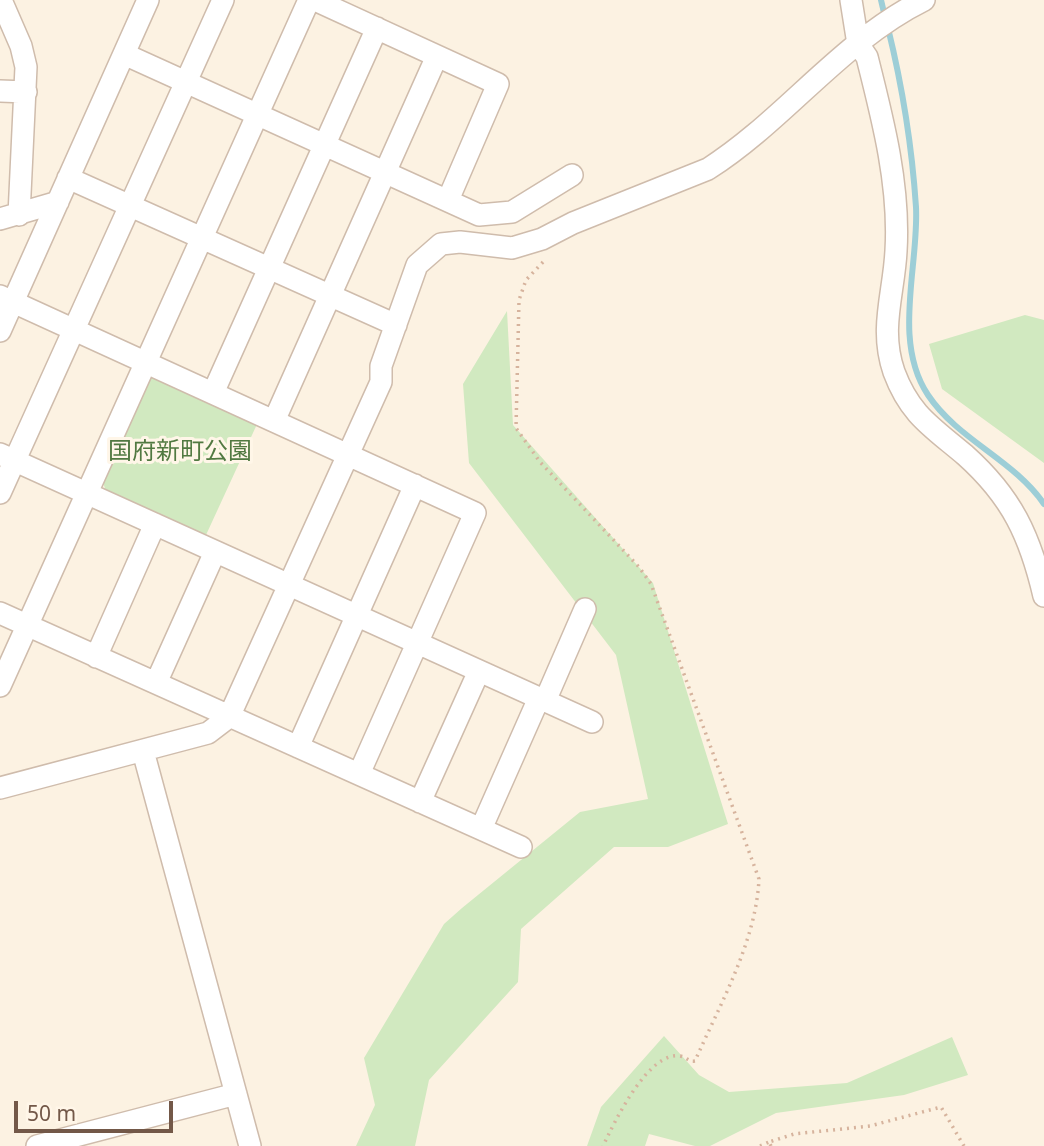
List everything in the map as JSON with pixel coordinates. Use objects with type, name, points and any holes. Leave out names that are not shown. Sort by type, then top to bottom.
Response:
[{"type":"street","points":[[1,0],[21,46],[26,67],[26,92],[9,217],[58,201]]},
{"type":"street","points":[[0,331],[7,299],[58,201],[148,0]]},
{"type":"street","points":[[0,493],[7,457],[74,330],[223,0]]},
{"type":"street","points":[[0,686],[309,0]]},
{"type":"street","points":[[315,0],[498,84],[448,200]]},
{"type":"street","points":[[851,0],[865,39],[891,161],[896,251],[888,297],[888,342],[894,371],[918,418],[965,456],[1007,502],[1025,529],[1044,596]]},
{"type":"street","points":[[0,788],[208,733],[229,716],[381,382],[381,366],[417,265],[441,244],[512,248],[708,169],[737,151],[865,39],[915,5]]},
{"type":"street","points":[[213,393],[377,29]]},
{"type":"street","points":[[124,54],[480,215],[498,215],[537,200],[572,175]]},
{"type":"street","points":[[274,421],[437,56]]},
{"type":"street","points":[[0,91],[26,92]]},
{"type":"street","points":[[68,178],[396,325]]},
{"type":"street","points":[[7,299],[475,513],[359,774]]},
{"type":"street","points":[[7,457],[592,722]]},
{"type":"street","points":[[298,747],[415,485]]},
{"type":"street","points":[[96,657],[155,524]]},
{"type":"street","points":[[156,684],[215,552]]},
{"type":"street","points":[[481,829],[585,609]]},
{"type":"street","points":[[0,614],[521,847]]},
{"type":"street","points":[[420,802],[480,671]]},
{"type":"street","points":[[143,751],[250,1146]]},
{"type":"street","points":[[37,1146],[236,1094]]},
{"type":"path","points":[[548,258],[532,271],[519,300],[516,428],[540,462],[652,584],[759,879],[758,904],[749,934],[695,1062],[680,1056],[671,1058],[643,1079],[627,1095],[603,1146]]},
{"type":"path","points":[[760,1146],[794,1134],[870,1126],[941,1107],[964,1146]]},
{"type":"green space","points":[[507,311],[513,425],[653,583],[728,824],[668,847],[614,847],[521,929],[518,982],[429,1080],[415,1146],[356,1146],[375,1105],[364,1058],[444,924],[580,812],[648,799],[616,655],[469,463],[463,384]]},
{"type":"green space","points":[[1025,315],[1044,320],[1044,463],[942,389],[929,344]]},
{"type":"green space","name":"国府新町公園","points":[[160,375],[258,422],[206,535],[106,492],[103,482],[150,377]]},
{"type":"green space","points":[[664,1036],[699,1075],[729,1092],[847,1083],[952,1037],[968,1075],[904,1095],[776,1113],[710,1146],[695,1146],[649,1134],[645,1146],[587,1146],[601,1107]]},
{"type":"waterway","points":[[881,0],[885,17]]},
{"type":"waterway","points":[[888,28],[906,116],[916,207],[909,327],[917,374],[940,411],[1017,475],[1044,504]]}]
